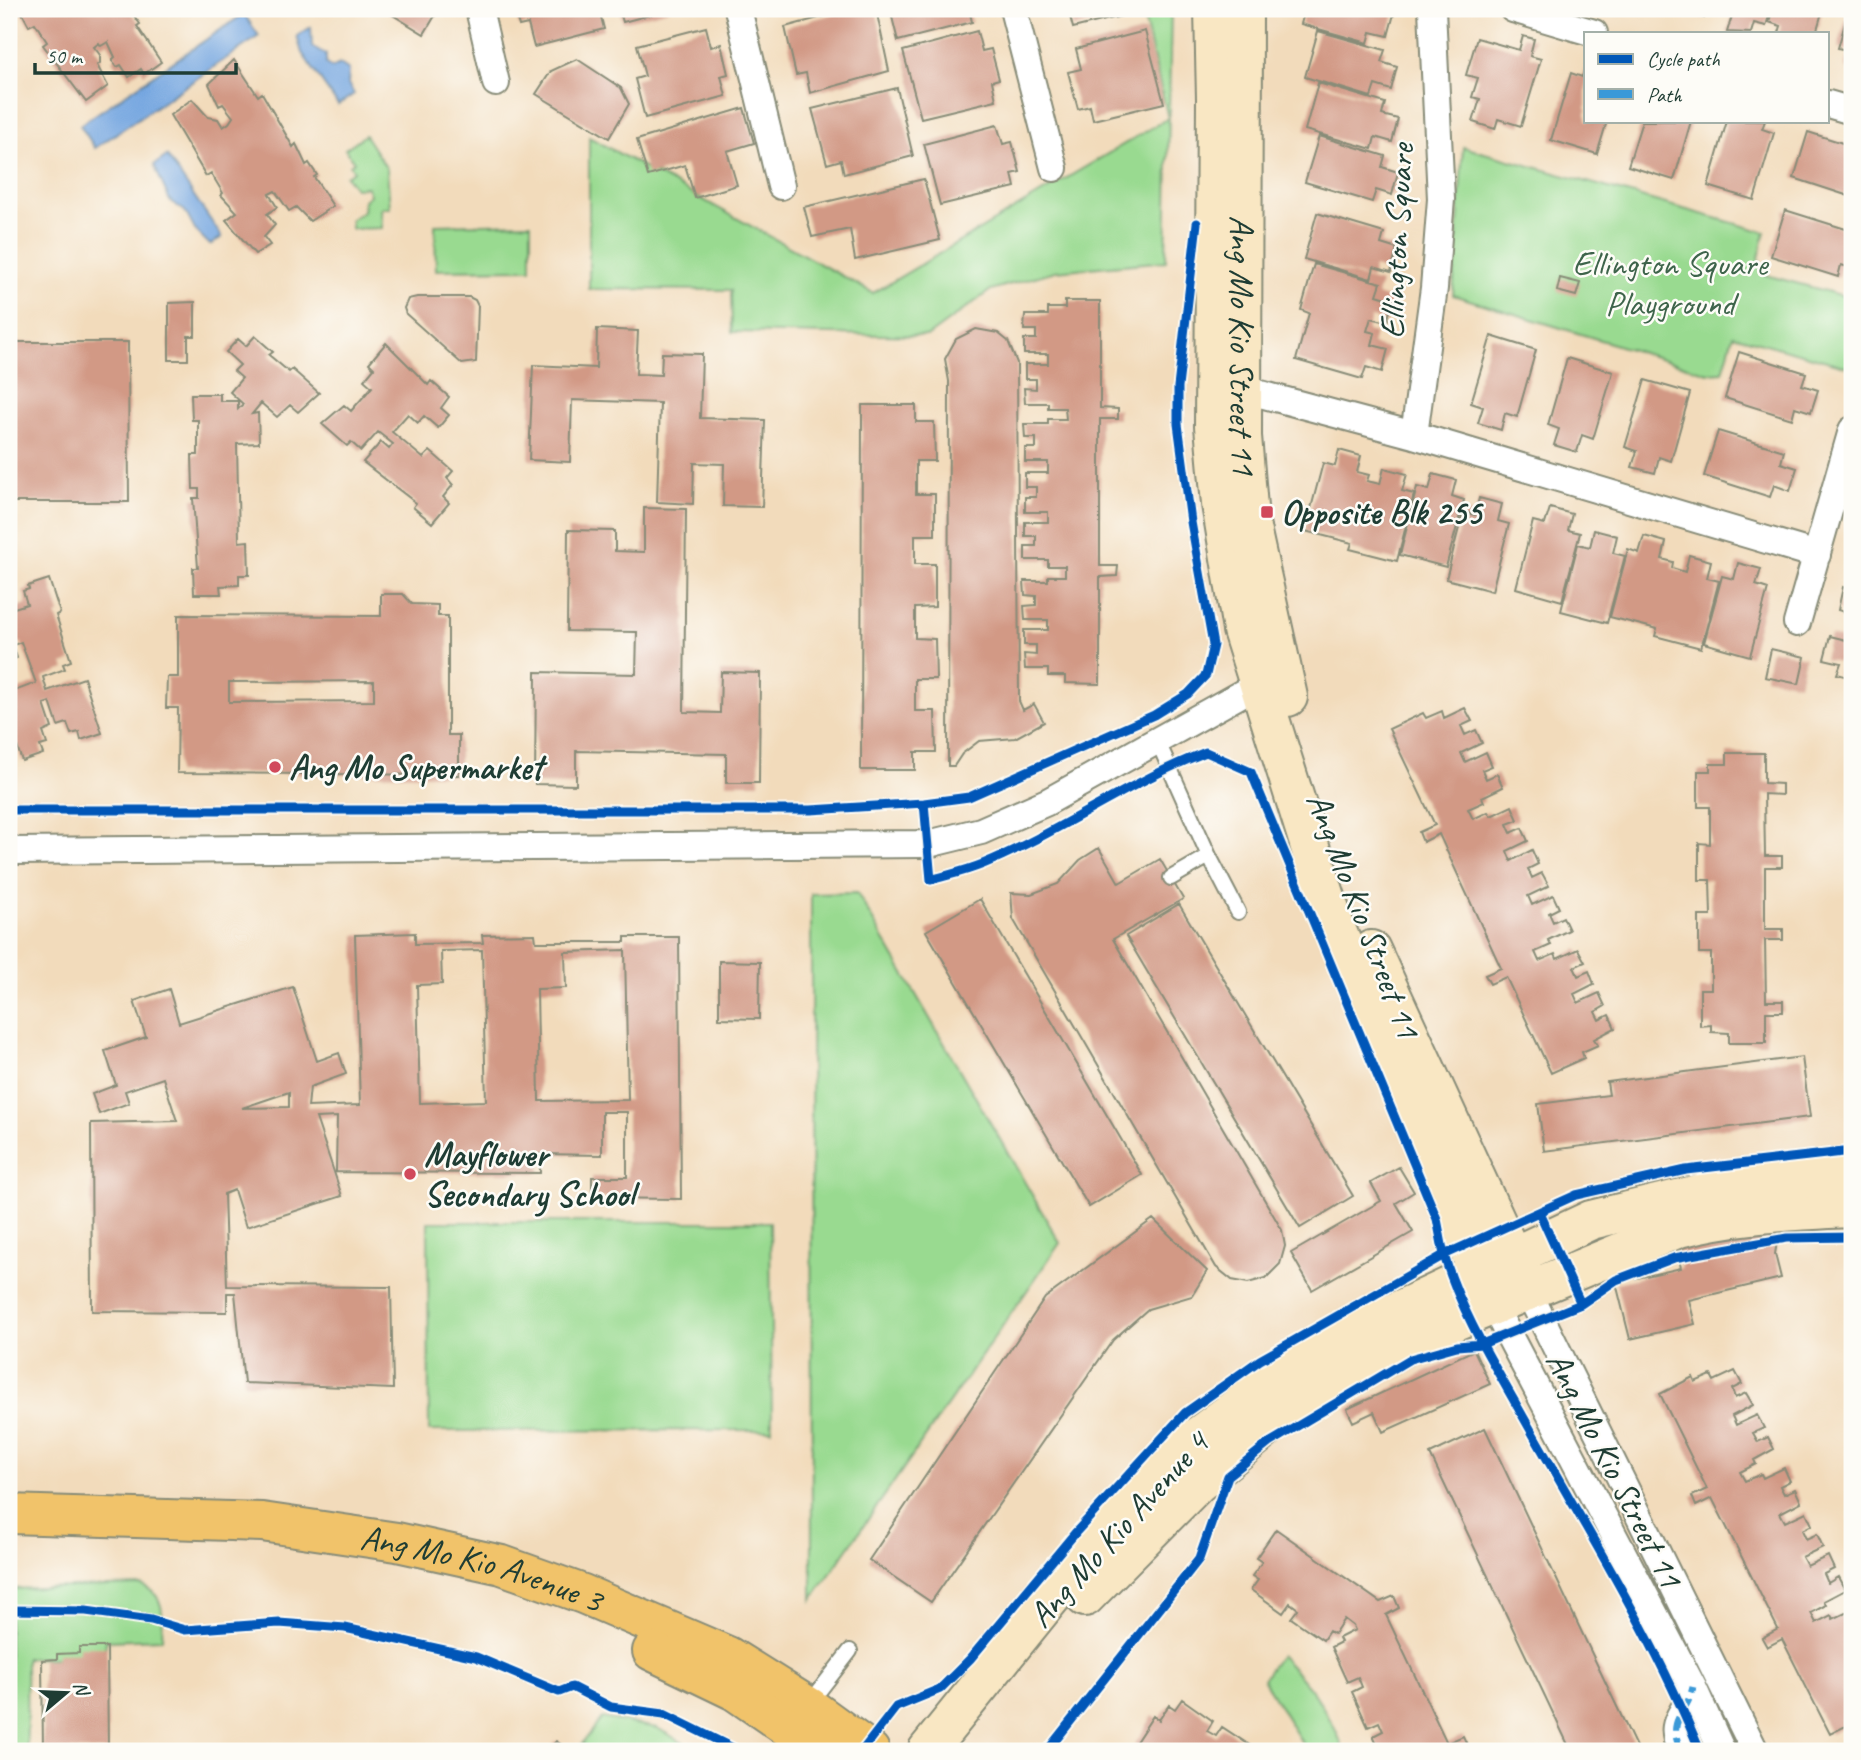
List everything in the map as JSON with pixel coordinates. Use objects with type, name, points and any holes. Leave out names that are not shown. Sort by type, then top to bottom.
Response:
[{"type":"main road","name":"Ang Mo Kio Avenue 3","points":[[9,1514],[262,1522],[397,1542],[529,1573],[728,1656],[808,1706],[870,1751]]},
{"type":"main road","name":"Ang Mo Kio Avenue 3","points":[[9,1541],[262,1545],[493,1588],[555,1609],[713,1680],[735,1691],[822,1751]]},
{"type":"street","points":[[480,9],[496,83]]},
{"type":"street","points":[[738,9],[781,186]]},
{"type":"street","points":[[1013,9],[1054,168]]},
{"type":"street","name":"Ang Mo Kio Street 11","points":[[1214,9],[1229,385],[1242,436],[1249,519],[1269,677],[1334,923],[1410,1118],[1485,1289],[1693,1687],[1722,1751]]},
{"type":"street","name":"Ang Mo Kio Street 11","points":[[1229,385],[1243,9]]},
{"type":"street","name":"Ellington Square","points":[[1414,435],[1434,288],[1441,199],[1432,9]]},
{"type":"street","points":[[1513,9],[1591,32]]},
{"type":"street","points":[[1829,104],[1852,111]]},
{"type":"street","points":[[1229,385],[1414,435],[1816,555]]},
{"type":"street","points":[[1797,623],[1852,430]]},
{"type":"street","points":[[9,851],[928,844],[981,831],[1047,802],[1269,677]]},
{"type":"street","name":"Ang Mo Kio Street 11","points":[[1269,677],[1307,766],[1360,925],[1528,1291],[1755,1751]]},
{"type":"street","name":"Ang Mo Kio Avenue 4","points":[[956,1751],[1097,1582],[1198,1484],[1281,1416],[1391,1350],[1485,1289],[1512,1256],[1591,1220],[1663,1200],[1766,1182],[1852,1175]]},
{"type":"street","name":"Ang Mo Kio Avenue 4","points":[[927,1751],[1070,1574],[1190,1442],[1270,1383],[1357,1330],[1485,1289],[1528,1291],[1679,1227],[1716,1218],[1757,1213],[1852,1208]]},
{"type":"street","points":[[1681,1751],[1674,1737],[1674,1723],[1693,1687]]},
{"type":"lane","points":[[1158,741],[1209,856],[1238,912]]},
{"type":"lane","points":[[1171,878],[1209,856]]},
{"type":"lane","points":[[808,1706],[850,1651]]},
{"type":"green space","points":[[1142,9],[1171,9],[1166,261],[1055,271],[991,290],[928,336],[732,332],[731,290],[589,289],[589,137],[873,293],[1168,118]]},
{"type":"green space","points":[[365,135],[387,169],[390,208],[381,208],[382,228],[351,229],[351,219],[363,212],[364,200],[370,195],[367,187],[355,188],[346,176],[354,171],[350,165],[354,162],[345,149]]},
{"type":"green space","name":"Ellington Square Playground","points":[[1463,147],[1765,232],[1759,258],[1762,274],[1852,298],[1852,368],[1733,335],[1723,372],[1708,373],[1453,295]]},
{"type":"green space","points":[[531,223],[531,269],[436,270],[435,225]]},
{"type":"green space","points":[[857,893],[1060,1243],[812,1600],[811,894]]},
{"type":"green space","points":[[428,1222],[770,1222],[772,1430],[429,1431]]},
{"type":"green space","points":[[141,1585],[159,1600],[162,1639],[106,1641],[105,1659],[26,1658],[27,1751],[9,1751],[9,1589]]},
{"type":"green space","points":[[1280,1655],[1318,1699],[1344,1751],[1307,1751],[1263,1679]]},
{"type":"green space","points":[[602,1718],[657,1728],[697,1751],[592,1751],[582,1744]]},
{"type":"water","points":[[244,14],[259,36],[95,148],[80,125]]},
{"type":"water","points":[[311,27],[312,47],[326,54],[326,64],[332,68],[340,64],[349,70],[348,84],[354,94],[338,105],[302,53],[297,36]]},
{"type":"water","points":[[167,156],[222,237],[210,245],[195,230],[185,211],[170,201],[154,165]]},
{"type":"building","points":[[20,9],[129,9],[161,62],[144,74],[141,69],[129,77],[121,65],[117,67],[112,60],[115,57],[108,42],[101,46],[99,43],[94,47],[100,55],[100,63],[97,65],[108,86],[86,102],[43,45],[47,42],[35,23],[29,26]]},
{"type":"building","points":[[383,9],[439,9],[424,34]]},
{"type":"building","points":[[514,9],[599,9],[604,29],[534,47],[528,24],[519,26]]},
{"type":"building","points":[[619,9],[669,9],[669,10],[623,22]]},
{"type":"building","points":[[852,9],[876,9],[889,71],[810,93],[806,73],[796,75],[785,27]]},
{"type":"building","points":[[890,9],[969,9],[972,22],[898,41]]},
{"type":"building","points":[[1068,9],[1137,9],[1138,12],[1073,28]]},
{"type":"building","points":[[1305,9],[1376,9],[1394,14],[1388,36],[1371,32],[1368,43],[1301,24]]},
{"type":"building","points":[[1682,9],[1706,9],[1704,18]]},
{"type":"building","points":[[1721,9],[1771,9],[1766,26],[1754,23],[1751,32],[1727,32],[1732,16],[1720,12]]},
{"type":"building","points":[[1773,9],[1823,9],[1816,32],[1779,32],[1781,26],[1769,22]]},
{"type":"building","points":[[1849,9],[1852,9],[1852,70],[1845,68],[1850,51],[1838,48]]},
{"type":"building","points":[[706,27],[711,47],[721,44],[728,74],[721,76],[726,96],[645,118],[635,79],[645,76],[637,45]]},
{"type":"building","points":[[977,31],[982,51],[991,49],[999,79],[992,81],[996,100],[921,118],[903,51]]},
{"type":"building","points":[[1145,31],[1164,103],[1093,120],[1090,106],[1078,109],[1068,72],[1081,69],[1076,49]]},
{"type":"building","points":[[1318,31],[1385,50],[1381,62],[1397,67],[1391,90],[1375,85],[1371,97],[1305,77]]},
{"type":"building","points":[[1523,36],[1534,39],[1530,56],[1541,59],[1521,126],[1498,119],[1495,129],[1473,122],[1480,99],[1472,97],[1478,78],[1466,75],[1477,38],[1519,50]]},
{"type":"building","points":[[577,59],[621,88],[629,104],[609,138],[536,94],[551,71]]},
{"type":"building","points":[[234,60],[258,96],[262,93],[293,147],[296,144],[306,165],[309,163],[317,175],[314,177],[333,206],[310,221],[296,207],[289,211],[275,191],[269,194],[277,207],[267,214],[275,225],[264,237],[270,245],[255,254],[226,220],[237,212],[221,195],[223,193],[211,173],[206,176],[170,115],[192,99],[208,117],[218,119],[223,127],[229,123],[233,117],[223,104],[219,106],[209,84]]},
{"type":"building","points":[[1584,71],[1584,122],[1607,122],[1597,154],[1551,140],[1571,73],[1582,77]]},
{"type":"building","points":[[1318,83],[1385,103],[1382,115],[1398,119],[1392,142],[1375,137],[1372,149],[1305,130]]},
{"type":"building","points":[[897,88],[913,156],[844,174],[841,160],[827,164],[812,109]]},
{"type":"building","points":[[744,108],[754,143],[727,151],[737,185],[695,198],[685,165],[648,176],[637,140]]},
{"type":"building","points":[[1642,122],[1691,122],[1674,180],[1628,166]]},
{"type":"building","points":[[1727,122],[1765,122],[1762,129],[1774,133],[1754,200],[1708,186]]},
{"type":"building","points":[[997,125],[1003,144],[1012,142],[1020,172],[1012,174],[1015,187],[940,205],[924,144]]},
{"type":"building","points":[[1808,132],[1852,146],[1852,197],[1794,178]]},
{"type":"building","points":[[1319,136],[1385,156],[1382,167],[1398,172],[1392,195],[1376,190],[1372,202],[1305,182]]},
{"type":"building","points":[[924,179],[940,240],[855,260],[850,229],[812,237],[804,207]]},
{"type":"building","points":[[1785,210],[1852,231],[1848,243],[1852,244],[1852,268],[1841,265],[1838,277],[1771,256]]},
{"type":"building","points":[[1317,213],[1384,233],[1381,244],[1397,249],[1391,272],[1374,267],[1371,279],[1304,259]]},
{"type":"building","points":[[1314,264],[1381,283],[1377,295],[1393,300],[1387,322],[1371,318],[1367,331],[1375,333],[1372,345],[1388,349],[1382,372],[1366,367],[1362,379],[1296,360],[1309,313],[1301,310]]},
{"type":"building","points":[[1560,278],[1580,283],[1576,296],[1557,291]]},
{"type":"building","points":[[469,297],[475,300],[478,306],[476,362],[462,364],[406,314],[404,308],[408,299]]},
{"type":"building","points":[[1065,301],[1100,301],[1100,408],[1118,409],[1118,419],[1100,419],[1100,566],[1118,566],[1117,576],[1100,577],[1100,684],[1065,683],[1065,676],[1048,676],[1048,669],[1025,669],[1024,654],[1036,655],[1036,645],[1024,645],[1024,630],[1048,630],[1048,620],[1025,620],[1024,606],[1036,605],[1036,596],[1025,595],[1024,581],[1048,581],[1048,576],[1065,576],[1065,566],[1048,566],[1048,560],[1025,560],[1025,546],[1036,546],[1036,536],[1025,536],[1025,522],[1048,522],[1048,512],[1025,512],[1025,497],[1036,497],[1036,487],[1025,487],[1025,473],[1048,473],[1048,462],[1025,462],[1025,448],[1036,448],[1036,438],[1025,438],[1024,424],[1048,424],[1048,419],[1066,419],[1065,408],[1048,408],[1048,403],[1025,403],[1024,388],[1036,389],[1036,379],[1025,379],[1025,364],[1048,364],[1048,354],[1024,354],[1024,339],[1036,339],[1036,330],[1024,330],[1025,315],[1048,315],[1048,308],[1065,308]]},
{"type":"building","points":[[195,302],[195,336],[188,336],[188,360],[169,360],[169,303]]},
{"type":"building","points":[[597,329],[638,331],[636,374],[661,375],[662,353],[702,354],[700,418],[765,420],[762,507],[723,506],[724,464],[694,463],[693,504],[657,502],[660,403],[572,400],[570,462],[529,460],[533,365],[596,368]]},
{"type":"building","points":[[976,329],[998,333],[1008,341],[1017,363],[1019,701],[1023,710],[1034,704],[1044,722],[1015,738],[979,741],[962,754],[954,766],[948,766],[949,381],[945,359],[956,339]]},
{"type":"building","points":[[255,336],[273,352],[269,355],[289,372],[292,369],[319,393],[298,412],[290,405],[277,417],[261,403],[252,414],[258,413],[259,443],[237,444],[239,542],[248,541],[249,575],[239,575],[239,585],[220,586],[221,594],[194,594],[193,568],[198,568],[193,498],[199,498],[199,489],[193,489],[192,455],[198,455],[198,420],[192,420],[191,394],[220,394],[220,401],[238,401],[238,409],[243,404],[230,392],[242,378],[234,371],[240,365],[226,352],[238,339],[246,346]]},
{"type":"building","points":[[1491,336],[1536,350],[1517,417],[1505,413],[1501,430],[1478,423],[1483,407],[1471,403]]},
{"type":"building","points":[[9,342],[128,342],[129,502],[9,502]]},
{"type":"building","points":[[386,343],[428,385],[431,381],[449,397],[441,408],[449,415],[438,428],[424,416],[418,423],[408,414],[392,432],[423,458],[430,451],[453,471],[447,478],[453,485],[443,497],[449,503],[432,523],[413,507],[416,503],[363,462],[381,442],[389,449],[393,444],[378,432],[361,451],[351,442],[347,446],[322,424],[344,405],[351,411],[372,387],[364,380],[374,368],[369,363]]},
{"type":"building","points":[[1739,352],[1806,373],[1802,385],[1818,390],[1811,412],[1795,407],[1792,419],[1725,398]]},
{"type":"building","points":[[1567,358],[1613,372],[1593,439],[1582,435],[1577,452],[1554,445],[1559,429],[1548,425]]},
{"type":"building","points":[[1645,380],[1690,393],[1671,461],[1659,457],[1655,473],[1632,467],[1637,451],[1625,447]]},
{"type":"building","points":[[862,405],[916,405],[916,422],[934,422],[935,461],[916,461],[916,494],[935,494],[935,535],[915,535],[915,564],[935,564],[935,607],[915,608],[915,638],[935,639],[936,679],[915,679],[915,711],[935,711],[936,752],[915,752],[915,770],[861,770]]},
{"type":"building","points":[[1718,431],[1784,451],[1781,463],[1797,468],[1790,491],[1774,485],[1770,497],[1704,476]]},
{"type":"building","points":[[1339,450],[1361,456],[1357,472],[1369,475],[1367,481],[1380,484],[1384,468],[1407,474],[1402,491],[1414,494],[1397,561],[1350,549],[1352,543],[1305,531],[1323,463],[1335,466]]},
{"type":"building","points":[[1433,474],[1456,480],[1452,496],[1464,500],[1446,567],[1400,555],[1417,487],[1429,490]]},
{"type":"building","points":[[1479,498],[1502,504],[1498,521],[1509,524],[1492,591],[1446,579],[1463,512],[1475,515]]},
{"type":"building","points":[[644,508],[686,509],[684,712],[720,713],[721,672],[760,673],[759,783],[726,783],[726,754],[576,751],[576,785],[535,784],[536,672],[636,674],[637,632],[567,631],[568,530],[615,531],[615,551],[644,552]]},
{"type":"building","points":[[1550,508],[1572,514],[1568,530],[1580,533],[1562,601],[1516,588],[1533,521],[1545,524]]},
{"type":"building","points":[[1594,530],[1617,536],[1613,553],[1625,556],[1607,623],[1561,611],[1578,544],[1590,547]]},
{"type":"building","points":[[1644,536],[1666,542],[1662,559],[1673,562],[1672,568],[1685,572],[1689,555],[1711,561],[1707,578],[1719,581],[1701,648],[1655,636],[1657,629],[1610,617],[1628,549],[1639,553]]},
{"type":"building","points":[[1738,563],[1761,569],[1756,585],[1768,589],[1750,656],[1704,643],[1722,576],[1734,579]]},
{"type":"building","points":[[49,579],[60,613],[56,615],[71,661],[63,664],[65,669],[43,677],[47,691],[84,678],[102,733],[81,740],[79,732],[71,734],[67,723],[58,726],[50,702],[44,704],[52,728],[43,732],[47,744],[40,746],[43,754],[22,761],[11,728],[9,704],[12,703],[9,693],[36,683],[21,642],[13,645],[17,658],[9,661],[9,603],[11,609],[27,604],[23,591],[29,589],[28,586]]},
{"type":"building","points":[[1843,587],[1852,590],[1852,614],[1838,610]]},
{"type":"building","points":[[381,594],[403,594],[412,604],[438,605],[438,616],[448,616],[448,735],[459,735],[459,775],[177,773],[178,708],[166,708],[167,677],[178,677],[178,615],[381,616]],"holes":[[[374,681],[374,701],[229,702],[229,682]]]},
{"type":"building","points":[[1849,628],[1852,629],[1852,678],[1837,674],[1841,663],[1824,659],[1830,636],[1846,640]]},
{"type":"building","points":[[1771,649],[1805,657],[1799,684],[1765,677]]},
{"type":"building","points":[[1465,708],[1472,721],[1461,726],[1465,735],[1476,730],[1482,743],[1461,753],[1465,762],[1486,752],[1492,766],[1482,770],[1486,779],[1497,774],[1503,787],[1482,797],[1484,802],[1468,809],[1473,819],[1488,812],[1491,816],[1512,806],[1518,820],[1507,824],[1511,833],[1522,828],[1528,841],[1507,851],[1511,861],[1532,850],[1538,864],[1528,869],[1532,878],[1542,873],[1549,886],[1528,896],[1532,905],[1553,895],[1559,908],[1549,913],[1553,922],[1563,917],[1569,930],[1548,940],[1551,945],[1535,952],[1539,961],[1555,954],[1557,959],[1578,949],[1585,962],[1574,967],[1578,976],[1589,971],[1594,984],[1574,994],[1578,1003],[1599,993],[1605,1006],[1595,1012],[1599,1020],[1609,1015],[1615,1028],[1594,1039],[1598,1045],[1582,1052],[1584,1058],[1551,1073],[1506,977],[1490,984],[1485,975],[1501,968],[1439,834],[1423,842],[1419,832],[1435,825],[1389,729],[1423,713],[1426,718],[1442,711],[1444,718]]},
{"type":"building","points":[[1727,753],[1764,753],[1764,783],[1782,784],[1782,795],[1764,794],[1765,856],[1782,856],[1782,867],[1765,867],[1765,929],[1783,929],[1783,940],[1765,940],[1766,1001],[1783,1001],[1783,1012],[1766,1012],[1766,1043],[1729,1043],[1729,1033],[1711,1032],[1711,1025],[1700,1026],[1700,989],[1711,989],[1711,953],[1699,953],[1699,916],[1711,916],[1710,880],[1699,880],[1699,843],[1710,844],[1710,807],[1698,807],[1698,771],[1710,771],[1710,764],[1727,764]]},
{"type":"building","points":[[1099,848],[1119,883],[1160,859],[1183,899],[1113,939],[1282,1230],[1285,1246],[1280,1264],[1266,1278],[1248,1283],[1232,1280],[1216,1267],[1013,919],[1011,893],[1031,894],[1058,884],[1080,860]]},
{"type":"building","points":[[980,899],[1142,1175],[1089,1207],[926,931]]},
{"type":"building","points":[[1179,904],[1353,1196],[1300,1228],[1126,936]]},
{"type":"building","points":[[415,933],[415,944],[483,943],[482,935],[535,934],[536,942],[625,942],[625,937],[679,937],[681,1199],[592,1198],[592,1177],[627,1177],[627,1112],[602,1112],[602,1155],[540,1154],[540,1173],[336,1172],[337,1117],[316,1118],[342,1196],[246,1227],[234,1190],[224,1194],[227,1286],[391,1287],[393,1389],[244,1383],[235,1293],[227,1293],[227,1312],[92,1311],[91,1123],[177,1121],[163,1078],[125,1091],[129,1103],[99,1114],[92,1094],[116,1085],[105,1051],[146,1037],[134,1001],[169,989],[179,1023],[293,987],[317,1061],[339,1053],[346,1074],[310,1087],[308,1107],[360,1105],[355,935]],"holes":[[[482,950],[486,1101],[420,1103],[417,985],[442,984],[441,951]],[[625,950],[628,1100],[539,1101],[537,989],[566,988],[565,952]],[[289,1092],[289,1107],[242,1108]]]},
{"type":"building","points":[[719,961],[760,962],[759,1019],[719,1018]]},
{"type":"building","points":[[1802,1057],[1810,1117],[1544,1151],[1538,1104],[1609,1095],[1607,1082]]},
{"type":"building","points":[[1399,1167],[1414,1192],[1396,1203],[1413,1232],[1312,1290],[1291,1253],[1381,1201],[1371,1183]]},
{"type":"building","points":[[1781,1217],[1775,1254],[1781,1278],[1689,1300],[1695,1324],[1630,1339],[1616,1283],[1681,1268],[1675,1242]]},
{"type":"building","points":[[1153,1219],[1207,1271],[1192,1296],[1148,1309],[1113,1340],[931,1602],[869,1560],[1045,1298]]},
{"type":"building","points":[[1474,1350],[1490,1384],[1383,1432],[1374,1412],[1353,1422],[1347,1409]]},
{"type":"building","points":[[1735,1371],[1742,1384],[1732,1389],[1735,1398],[1746,1393],[1753,1405],[1732,1416],[1736,1425],[1757,1415],[1764,1428],[1753,1433],[1758,1442],[1768,1437],[1774,1449],[1754,1460],[1756,1464],[1740,1472],[1745,1481],[1761,1474],[1763,1478],[1784,1468],[1790,1481],[1780,1486],[1784,1494],[1795,1489],[1801,1502],[1780,1513],[1785,1522],[1806,1512],[1812,1525],[1802,1530],[1806,1539],[1817,1534],[1823,1547],[1802,1557],[1807,1566],[1828,1556],[1834,1569],[1824,1574],[1828,1583],[1838,1577],[1845,1590],[1824,1601],[1826,1605],[1811,1613],[1816,1623],[1831,1615],[1833,1619],[1852,1610],[1852,1723],[1830,1734],[1782,1639],[1767,1647],[1762,1638],[1778,1629],[1712,1498],[1696,1506],[1692,1496],[1707,1489],[1660,1394],[1693,1377],[1695,1382],[1711,1375],[1714,1381]]},
{"type":"building","points":[[1485,1428],[1638,1751],[1571,1751],[1430,1454]]},
{"type":"building","points":[[1276,1529],[1380,1602],[1394,1596],[1399,1608],[1386,1615],[1447,1743],[1463,1736],[1470,1751],[1380,1751],[1373,1736],[1383,1731],[1379,1722],[1368,1727],[1352,1692],[1362,1687],[1358,1677],[1347,1682],[1331,1647],[1341,1642],[1339,1638],[1355,1630],[1353,1626],[1344,1619],[1334,1634],[1329,1631],[1323,1640],[1291,1618],[1298,1609],[1290,1603],[1283,1613],[1251,1590],[1258,1580],[1252,1576],[1262,1562],[1256,1558]]},
{"type":"building","points":[[79,1647],[107,1647],[108,1751],[43,1750],[42,1660],[57,1659],[57,1654],[79,1653]]},
{"type":"building","points":[[1182,1699],[1213,1721],[1207,1731],[1216,1736],[1222,1727],[1254,1748],[1252,1751],[1144,1751],[1134,1745],[1153,1716],[1159,1720],[1169,1705],[1175,1709]]},
{"type":"building","points":[[556,1741],[571,1751],[548,1751]]},
{"type":"marked path","points":[[1681,1751],[1676,1724],[1693,1687]]},
{"type":"cycle path","points":[[9,810],[811,810],[924,803],[969,797],[1154,715],[1188,694],[1206,675],[1213,645],[1191,522],[1178,424],[1178,387],[1197,223]]},
{"type":"cycle path","points":[[862,1751],[896,1707],[940,1689],[970,1659],[1076,1532],[1185,1413],[1260,1360],[1444,1255],[1437,1219],[1251,772],[1206,752],[1149,778],[1011,851],[977,866],[931,880],[924,803]]},
{"type":"cycle path","points":[[1700,1751],[1642,1627],[1482,1343],[1461,1300],[1444,1255],[1576,1195],[1686,1170],[1852,1151]]},
{"type":"cycle path","points":[[1539,1212],[1581,1304]]},
{"type":"cycle path","points":[[1047,1751],[1199,1559],[1228,1476],[1269,1443],[1410,1359],[1457,1346],[1482,1344],[1581,1304],[1616,1280],[1674,1258],[1787,1238],[1852,1237]]},
{"type":"cycle path","points":[[9,1610],[86,1611],[151,1620],[185,1630],[279,1623],[345,1628],[476,1657],[559,1692],[572,1687],[611,1707],[664,1714],[739,1751]]},
{"type":"place","name":"Opposite Blk 255","points":[[1267,512]]},
{"type":"place","name":"Ang Mo Supermarket","points":[[275,767]]},
{"type":"place","name":"Mayflower Secondary School","points":[[410,1174]]}]
